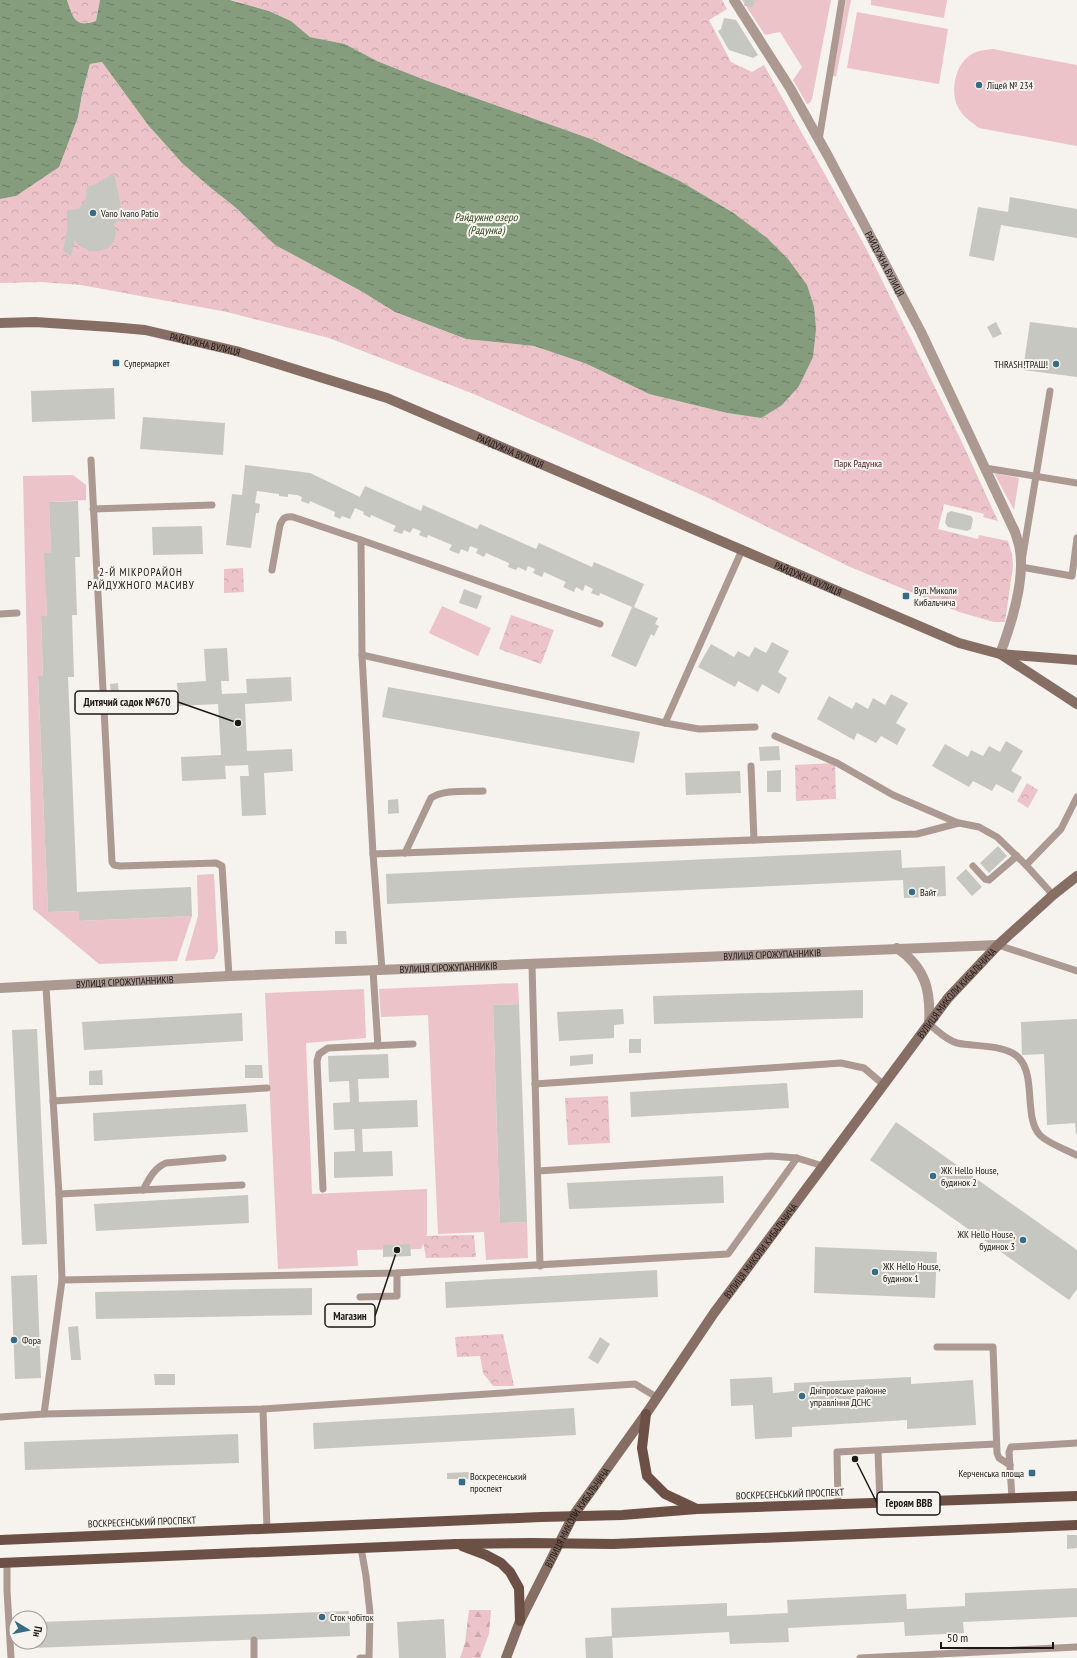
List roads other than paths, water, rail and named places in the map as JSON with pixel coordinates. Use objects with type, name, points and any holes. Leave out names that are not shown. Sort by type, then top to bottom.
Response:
[{"type":"main road","points":[[646,1414],[642,1448],[647,1476],[665,1494],[697,1509]]},
{"type":"main road","name":"ВОСКРЕСЕНСЬКИЙ ПРОСПЕКТ","points":[[0,1540],[622,1515],[697,1509],[1077,1496]]},
{"type":"main road","points":[[3,1563],[456,1544],[613,1544],[1077,1525]]},
{"type":"main road","points":[[456,1544],[502,1563],[510,1572],[519,1588],[520,1621]]},
{"type":"street","name":"РАЙДУЖНА ВУЛИЦЯ","points":[[734,0],[790,88],[921,332],[1015,532],[1020,549],[1021,567],[1012,622],[1000,654]]},
{"type":"street","name":"РАЙДУЖНА ВУЛИЦЯ","points":[[0,323],[35,322],[144,330],[244,354],[387,398],[959,643],[1000,654],[1077,660]]},
{"type":"street","name":"РАЙДУЖНА ВУЛИЦЯ","points":[[1000,654],[1077,704]]},
{"type":"street","name":"ВУЛИЦЯ МИКОЛИ КИБАЛЬЧИЧА","points":[[1068,882],[1077,866]]},
{"type":"street","name":"ВУЛИЦЯ МИКОЛИ КИБАЛЬЧИЧА","points":[[506,1658],[520,1621],[573,1516],[658,1398],[714,1313],[948,998],[998,945],[1053,895],[1077,876]]},
{"type":"street","name":"ВУЛИЦЯ СІРОЖУПАННИКІВ","points":[[0,988],[46,987],[229,976],[532,965],[897,948],[998,945]]},
{"type":"street","points":[[897,948],[908,956],[916,966],[927,985],[930,996],[930,1024]]},
{"type":"lane","points":[[819,140],[842,0]]},
{"type":"lane","points":[[1050,391],[1021,567],[1072,576],[1077,538]]},
{"type":"lane","points":[[91,460],[112,862],[114,865],[120,866],[216,863],[222,866],[229,976]]},
{"type":"lane","points":[[985,468],[1077,483]]},
{"type":"lane","points":[[93,509],[212,505]]},
{"type":"lane","points":[[272,570],[280,526],[283,518],[287,516],[361,540],[600,624]]},
{"type":"lane","points":[[361,540],[362,655],[377,971],[378,1046]]},
{"type":"lane","points":[[665,724],[742,550]]},
{"type":"lane","points":[[0,614],[17,613]]},
{"type":"lane","points":[[362,655],[665,724],[699,729],[755,727]]},
{"type":"lane","points":[[775,736],[838,763],[893,795],[959,823],[979,827],[997,837],[1026,865],[1053,895]]},
{"type":"lane","points":[[751,766],[754,840]]},
{"type":"lane","points":[[404,853],[431,798],[445,793],[483,791]]},
{"type":"lane","points":[[1026,865],[1061,829],[1077,797]]},
{"type":"lane","points":[[372,854],[917,834],[959,823]]},
{"type":"lane","points":[[973,866],[984,879],[989,880],[1017,856]]},
{"type":"lane","points":[[998,945],[1077,971]]},
{"type":"lane","points":[[532,965],[540,1266]]},
{"type":"lane","points":[[44,1414],[62,1280],[59,1194],[46,987]]},
{"type":"lane","points":[[930,1024],[947,1038],[956,1042],[1006,1050],[1014,1053],[1026,1069],[1034,1124],[1039,1135],[1076,1155]]},
{"type":"lane","points":[[323,1189],[317,1061],[319,1054],[328,1048],[413,1044]]},
{"type":"lane","points":[[535,1084],[841,1063],[864,1068],[884,1085]]},
{"type":"lane","points":[[53,1101],[267,1088]]},
{"type":"lane","points":[[538,1171],[771,1156],[797,1158],[823,1166]]},
{"type":"lane","points":[[142,1190],[159,1166],[166,1163],[224,1158]]},
{"type":"lane","points":[[62,1280],[397,1272],[540,1266],[728,1254],[797,1158]]},
{"type":"lane","points":[[59,1194],[242,1185]]},
{"type":"lane","points":[[360,1297],[397,1296],[397,1272]]},
{"type":"lane","points":[[937,1347],[993,1347],[996,1444],[998,1458],[1010,1465]]},
{"type":"lane","points":[[0,1417],[44,1414],[263,1409],[635,1384],[658,1398]]},
{"type":"lane","points":[[263,1409],[267,1529]]},
{"type":"lane","points":[[1012,1498],[1009,1452],[1011,1447],[1077,1442]]},
{"type":"lane","points":[[838,1504],[837,1452],[996,1444]]},
{"type":"lane","points":[[878,1451],[880,1503]]},
{"type":"lane","points":[[360,1658],[369,1658],[370,1613],[361,1548]]},
{"type":"lane","points":[[3,1563],[7,1590],[11,1658]]},
{"type":"lane","points":[[254,1640],[254,1658]]},
{"type":"lane","points":[[860,1658],[962,1655],[1077,1647]]},
{"type":"water","name":"Райдужне озеро (Радунка)","points":[[0,0],[67,0],[71,12],[76,20],[83,23],[89,23],[96,21],[100,0],[230,0],[269,11],[291,21],[310,37],[345,44],[377,61],[425,80],[591,139],[680,181],[732,212],[767,238],[788,259],[807,285],[814,307],[816,329],[813,357],[799,386],[782,405],[761,418],[727,413],[649,394],[587,364],[534,346],[466,339],[395,312],[361,291],[275,245],[235,207],[182,163],[148,125],[102,62],[90,64],[78,117],[59,167],[16,196],[0,199]]},
{"type":"place","name":"Ліцей № 234","points":[[979,85]]},
{"type":"place","name":"Vano Ivano Patio","points":[[93,213]]},
{"type":"place","name":"Супермаркет","points":[[116,363]]},
{"type":"place","name":"ТHRASH!ТРАШ!","points":[[1056,364]]},
{"type":"place","name":"Вул. Миколи Кибальчича","points":[[906,596]]},
{"type":"place","name":"Дитячий садок №670","points":[[238,723]]},
{"type":"place","name":"Вайт","points":[[912,892]]},
{"type":"place","name":"ЖК Hello House, будинок 2","points":[[933,1176]]},
{"type":"place","name":"ЖК Hello House, будинок 3","points":[[1023,1240]]},
{"type":"place","name":"Магазин","points":[[397,1250]]},
{"type":"place","name":"ЖК Hello House, будинок 1","points":[[875,1272]]},
{"type":"place","name":"Фора","points":[[14,1340]]},
{"type":"place","name":"Дніпровське районне управління ДСНС","points":[[802,1396]]},
{"type":"place","name":"Героям ВВВ","points":[[855,1459]]},
{"type":"place","name":"Керченська площа","points":[[1032,1473]]},
{"type":"place","name":"Воскресенський проспект","points":[[462,1482]]},
{"type":"place","name":"Сток чобіток","points":[[322,1617]]},
{"type":"district","name":"2-Й МІКРОРАЙОН РАЙДУЖНОГО МАСИВУ","points":[[141,578]]},
{"type":"park label","name":"Парк Радунка","points":[[858,463]]}]
